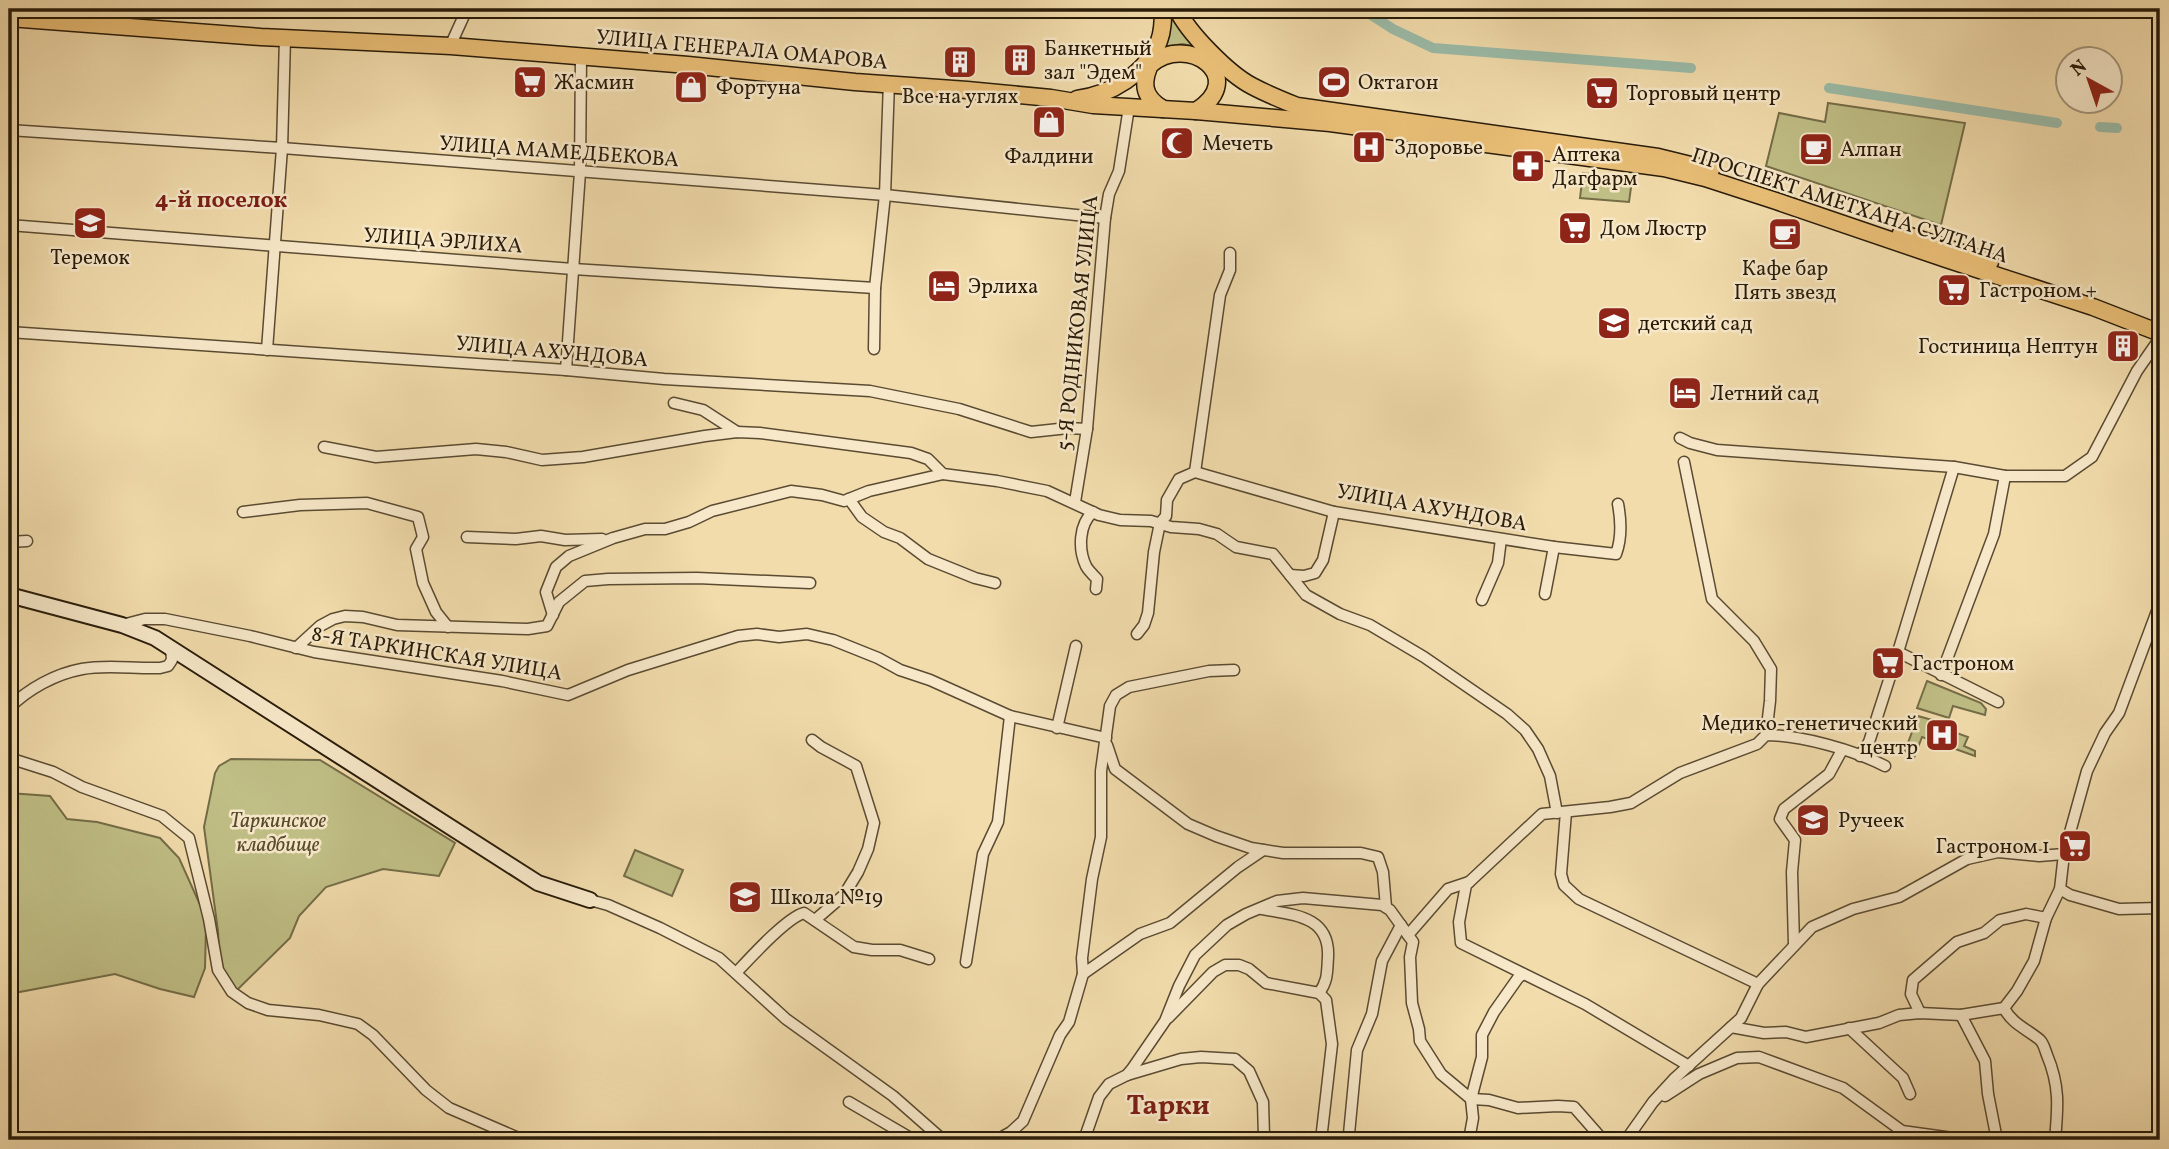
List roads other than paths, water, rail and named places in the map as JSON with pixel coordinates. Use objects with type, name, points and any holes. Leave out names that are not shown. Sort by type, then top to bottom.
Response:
[{"type":"main road","points":[[1163,9],[1162,31],[1145,79],[1149,98],[1165,110],[1270,119],[1329,118],[1658,157],[1700,166],[2013,270],[2160,323]]},
{"type":"main road","points":[[1177,9],[1213,62],[1217,83],[1212,98],[1196,111]]},
{"type":"main road","name":"УЛИЦА ГЕНЕРАЛА ОМАРОВА","points":[[9,18],[581,56],[855,82],[889,82],[1165,110]]},
{"type":"main road","name":"УЛИЦА ГЕНЕРАЛА ОМАРОВА","points":[[285,38],[451,44],[581,56]]},
{"type":"main road","points":[[1091,101],[1132,76],[1152,60],[1179,54],[1213,62],[1253,87],[1329,118]]},
{"type":"main road","name":"ПРОСПЕКТ АМЕТХАНА СУЛТАНА","points":[[1354,121],[1664,168],[1704,178],[2093,307],[2160,336]]},
{"type":"street","points":[[451,44],[467,9]]},
{"type":"street","points":[[267,350],[282,148],[285,38]]},
{"type":"street","points":[[566,370],[580,172],[581,56]]},
{"type":"street","points":[[874,349],[874,288],[884,195],[889,82]]},
{"type":"street","name":"5-Я РОДНИКОВАЯ УЛИЦА","points":[[1074,502],[1087,429],[1105,218],[1109,194],[1119,171],[1129,107]]},
{"type":"street","name":"УЛИЦА МАМЕДБЕКОВА","points":[[9,131],[282,148],[884,195],[1105,218]]},
{"type":"street","name":"УЛИЦА ЭРЛИХА","points":[[9,225],[573,269],[874,288]]},
{"type":"street","points":[[1137,634],[1148,613],[1150,577],[1160,523],[1166,516],[1167,500],[1179,479],[1195,472],[1220,295],[1230,270],[1230,253]]},
{"type":"street","name":"УЛИЦА АХУНДОВА","points":[[9,332],[664,379],[870,391],[959,409],[1031,432],[1087,429]]},
{"type":"street","points":[[1680,438],[1717,450],[1954,467],[2005,476],[2065,476],[2092,457],[2137,371],[2160,336]]},
{"type":"street","points":[[674,403],[703,410],[737,432]]},
{"type":"street","points":[[324,447],[376,457],[476,449],[542,460],[583,457],[737,432],[796,436],[911,453],[928,459],[943,474]]},
{"type":"street","points":[[1684,462],[1712,599],[1754,641],[1771,669],[1766,735],[1757,744],[1680,773],[1631,803],[1542,814],[1466,885],[1459,922],[1461,943],[1585,1004],[1689,1066]]},
{"type":"street","points":[[1860,756],[1869,741],[1898,652],[1954,467]]},
{"type":"street","name":"УЛИЦА АХУНДОВА","points":[[1195,472],[1334,512],[1554,547],[1616,554],[1621,520],[1618,503]]},
{"type":"street","points":[[553,615],[547,592],[556,567],[569,556],[612,538],[645,529],[666,529],[712,511],[791,491],[844,501],[869,491],[943,474],[1047,491],[1093,512],[1120,520],[1160,523],[1217,534],[1236,547],[1273,554],[1306,595],[1340,614],[1370,625],[1424,657],[1507,714],[1525,730],[1538,749],[1562,812],[1561,874],[1564,885],[1578,899],[1758,984]]},
{"type":"street","points":[[1941,674],[1994,534],[2005,476]]},
{"type":"street","points":[[849,499],[862,517],[884,532],[900,538],[928,559],[995,583]]},
{"type":"street","points":[[243,512],[300,505],[367,503],[418,517],[423,537],[416,549],[423,583],[436,612],[448,627]]},
{"type":"street","points":[[1093,512],[1082,527],[1082,548],[1086,566],[1097,579],[1096,590]]},
{"type":"street","points":[[1290,575],[1304,576],[1315,573],[1323,560],[1334,512]]},
{"type":"street","points":[[467,537],[516,539],[541,536],[565,540],[612,538]]},
{"type":"street","points":[[1482,600],[1498,563],[1501,539]]},
{"type":"street","points":[[9,542],[27,541]]},
{"type":"street","points":[[1545,594],[1554,547]]},
{"type":"street","points":[[296,648],[320,626],[345,616],[397,625],[528,629],[547,626],[559,602],[585,581],[685,578],[810,583]]},
{"type":"street","points":[[9,595],[122,625],[155,638],[538,883],[608,905],[719,958],[786,1019],[893,1096],[943,1140]]},
{"type":"street","points":[[1731,1027],[1764,1033],[1786,1032],[1806,1037],[1879,1023],[1899,1015],[1920,1013],[1961,1016],[2004,1008],[2034,961],[2046,918],[2060,889],[2064,854],[2087,771],[2105,733],[2119,713],[2160,603]]},
{"type":"street","name":"8-Я ТАРКИНСКАЯ УЛИЦА","points":[[122,625],[145,619],[165,619],[296,648],[502,681],[568,695],[628,670],[738,636],[779,637],[807,634],[833,640],[878,658],[900,670],[930,680],[1010,716],[1106,738]]},
{"type":"street","points":[[1057,728],[1076,646]]},
{"type":"street","points":[[9,708],[43,682],[80,669],[168,666],[172,660],[171,647]]},
{"type":"street","points":[[1898,652],[1998,702]]},
{"type":"street","points":[[997,1140],[1023,1121],[1060,1035],[1069,1022],[1083,974],[1082,958],[1092,879],[1101,837],[1101,771],[1111,706],[1116,695],[1129,687],[1209,671],[1234,670]]},
{"type":"street","points":[[966,962],[984,854],[998,822],[1010,716]]},
{"type":"street","points":[[1766,735],[1783,735],[1842,750],[1885,766]]},
{"type":"street","points":[[1106,738],[1115,769],[1188,824],[1251,848],[1283,853],[1361,853],[1378,857],[1383,872],[1386,907]]},
{"type":"street","points":[[812,740],[856,766],[874,823],[868,849],[858,872],[844,895],[831,909],[815,920]]},
{"type":"street","points":[[1794,944],[1792,872],[1795,840],[1780,819],[1784,809],[1829,774],[1842,750]]},
{"type":"street","points":[[9,758],[53,772],[82,787],[162,816],[189,838],[209,919],[218,970],[232,992],[248,1003],[268,1010],[319,1015],[358,1024],[373,1035],[426,1090],[449,1108],[523,1140]]},
{"type":"street","points":[[1083,974],[1140,934],[1170,923],[1263,850]]},
{"type":"street","points":[[1626,1140],[1653,1102],[1741,1018],[1758,984],[1812,928],[1853,909],[1899,897],[1967,859],[1998,852],[2039,856],[2064,854]]},
{"type":"street","points":[[1408,935],[1448,889],[1469,882]]},
{"type":"street","points":[[2060,889],[2070,895],[2119,909],[2160,908]]},
{"type":"street","points":[[1166,1021],[1179,986],[1195,956],[1227,925],[1246,914],[1277,901],[1303,898],[1382,905],[1413,943],[1409,957],[1412,1003],[1420,1041],[1441,1074],[1471,1098],[1518,1108],[1574,1107],[1603,1140]]},
{"type":"street","points":[[1262,908],[1299,916],[1320,927],[1329,942],[1327,982],[1319,993]]},
{"type":"street","points":[[736,973],[797,915],[804,913],[854,947],[900,950],[929,960]]},
{"type":"street","points":[[1920,1013],[1911,994],[1913,980],[1956,942],[1984,933],[2000,920],[2026,914],[2046,918]]},
{"type":"street","points":[[1350,1140],[1357,1050],[1372,1014],[1382,961],[1401,925]]},
{"type":"street","points":[[1127,1076],[1166,1021],[1213,972],[1225,965],[1239,965],[1266,983],[1319,993],[1326,1000],[1332,1044],[1321,1140]]},
{"type":"street","points":[[1469,1140],[1473,1118],[1471,1098],[1482,1057],[1482,1035],[1494,1012],[1523,974]]},
{"type":"street","points":[[2004,1008],[2019,1026],[2042,1042],[2051,1064],[2058,1089],[2055,1140]]},
{"type":"street","points":[[1961,1016],[1985,1061],[1997,1140]]},
{"type":"street","points":[[1849,1028],[1903,1078],[1910,1094]]},
{"type":"street","points":[[1084,1140],[1099,1097],[1109,1084],[1181,1059],[1201,1057],[1235,1059],[1249,1071],[1263,1102],[1264,1138],[1261,1140]]},
{"type":"street","points":[[1653,1102],[1699,1073],[1737,1058],[1759,1057],[1843,1088],[1902,1131],[1967,1140]]},
{"type":"street","points":[[849,1102],[914,1140]]},
{"type":"waterway","points":[[1362,9],[1393,29],[1433,48],[1691,68]]},
{"type":"waterway","points":[[1829,88],[2057,123]]},
{"type":"waterway","points":[[2100,127],[2117,128]]},
{"type":"place","name":"Банкетный зал \"Эдем\"","points":[[1020,60]]},
{"type":"place","name":"Все на углях","points":[[960,62]]},
{"type":"place","name":"Жасмин","points":[[530,82]]},
{"type":"place","name":"Октагон","points":[[1334,82]]},
{"type":"place","name":"Фортуна","points":[[691,87]]},
{"type":"place","name":"Торговый центр","points":[[1602,93]]},
{"type":"place","name":"Фалдини","points":[[1049,122]]},
{"type":"place","name":"Мечеть","points":[[1177,143]]},
{"type":"place","name":"Здоровье","points":[[1369,147]]},
{"type":"place","name":"Алпан","points":[[1816,149]]},
{"type":"place","name":"Аптека Дагфарм","points":[[1528,166]]},
{"type":"place","name":"Теремок","points":[[90,223]]},
{"type":"place","name":"Дом Люстр","points":[[1575,228]]},
{"type":"place","name":"Кафе бар Пять звезд","points":[[1785,234]]},
{"type":"place","name":"Эрлиха","points":[[944,286]]},
{"type":"place","name":"Гастроном +","points":[[1954,290]]},
{"type":"place","name":"детский сад","points":[[1614,323]]},
{"type":"place","name":"Гостиница Нептун","points":[[2123,346]]},
{"type":"place","name":"Летний сад","points":[[1685,393]]},
{"type":"place","name":"Гастроном","points":[[1888,663]]},
{"type":"place","name":"Медико-генетический центр","points":[[1942,735]]},
{"type":"place","name":"Ручеек","points":[[1813,820]]},
{"type":"place","name":"Гастроном 1","points":[[2075,846]]},
{"type":"place","name":"Школа №19","points":[[745,897]]},
{"type":"district","name":"4-й поселок","points":[[221,199]]},
{"type":"district","name":"Тарки","points":[[1168,1104]]},
{"type":"park label","name":"Таркинское кладбище","points":[[278,832]]}]
